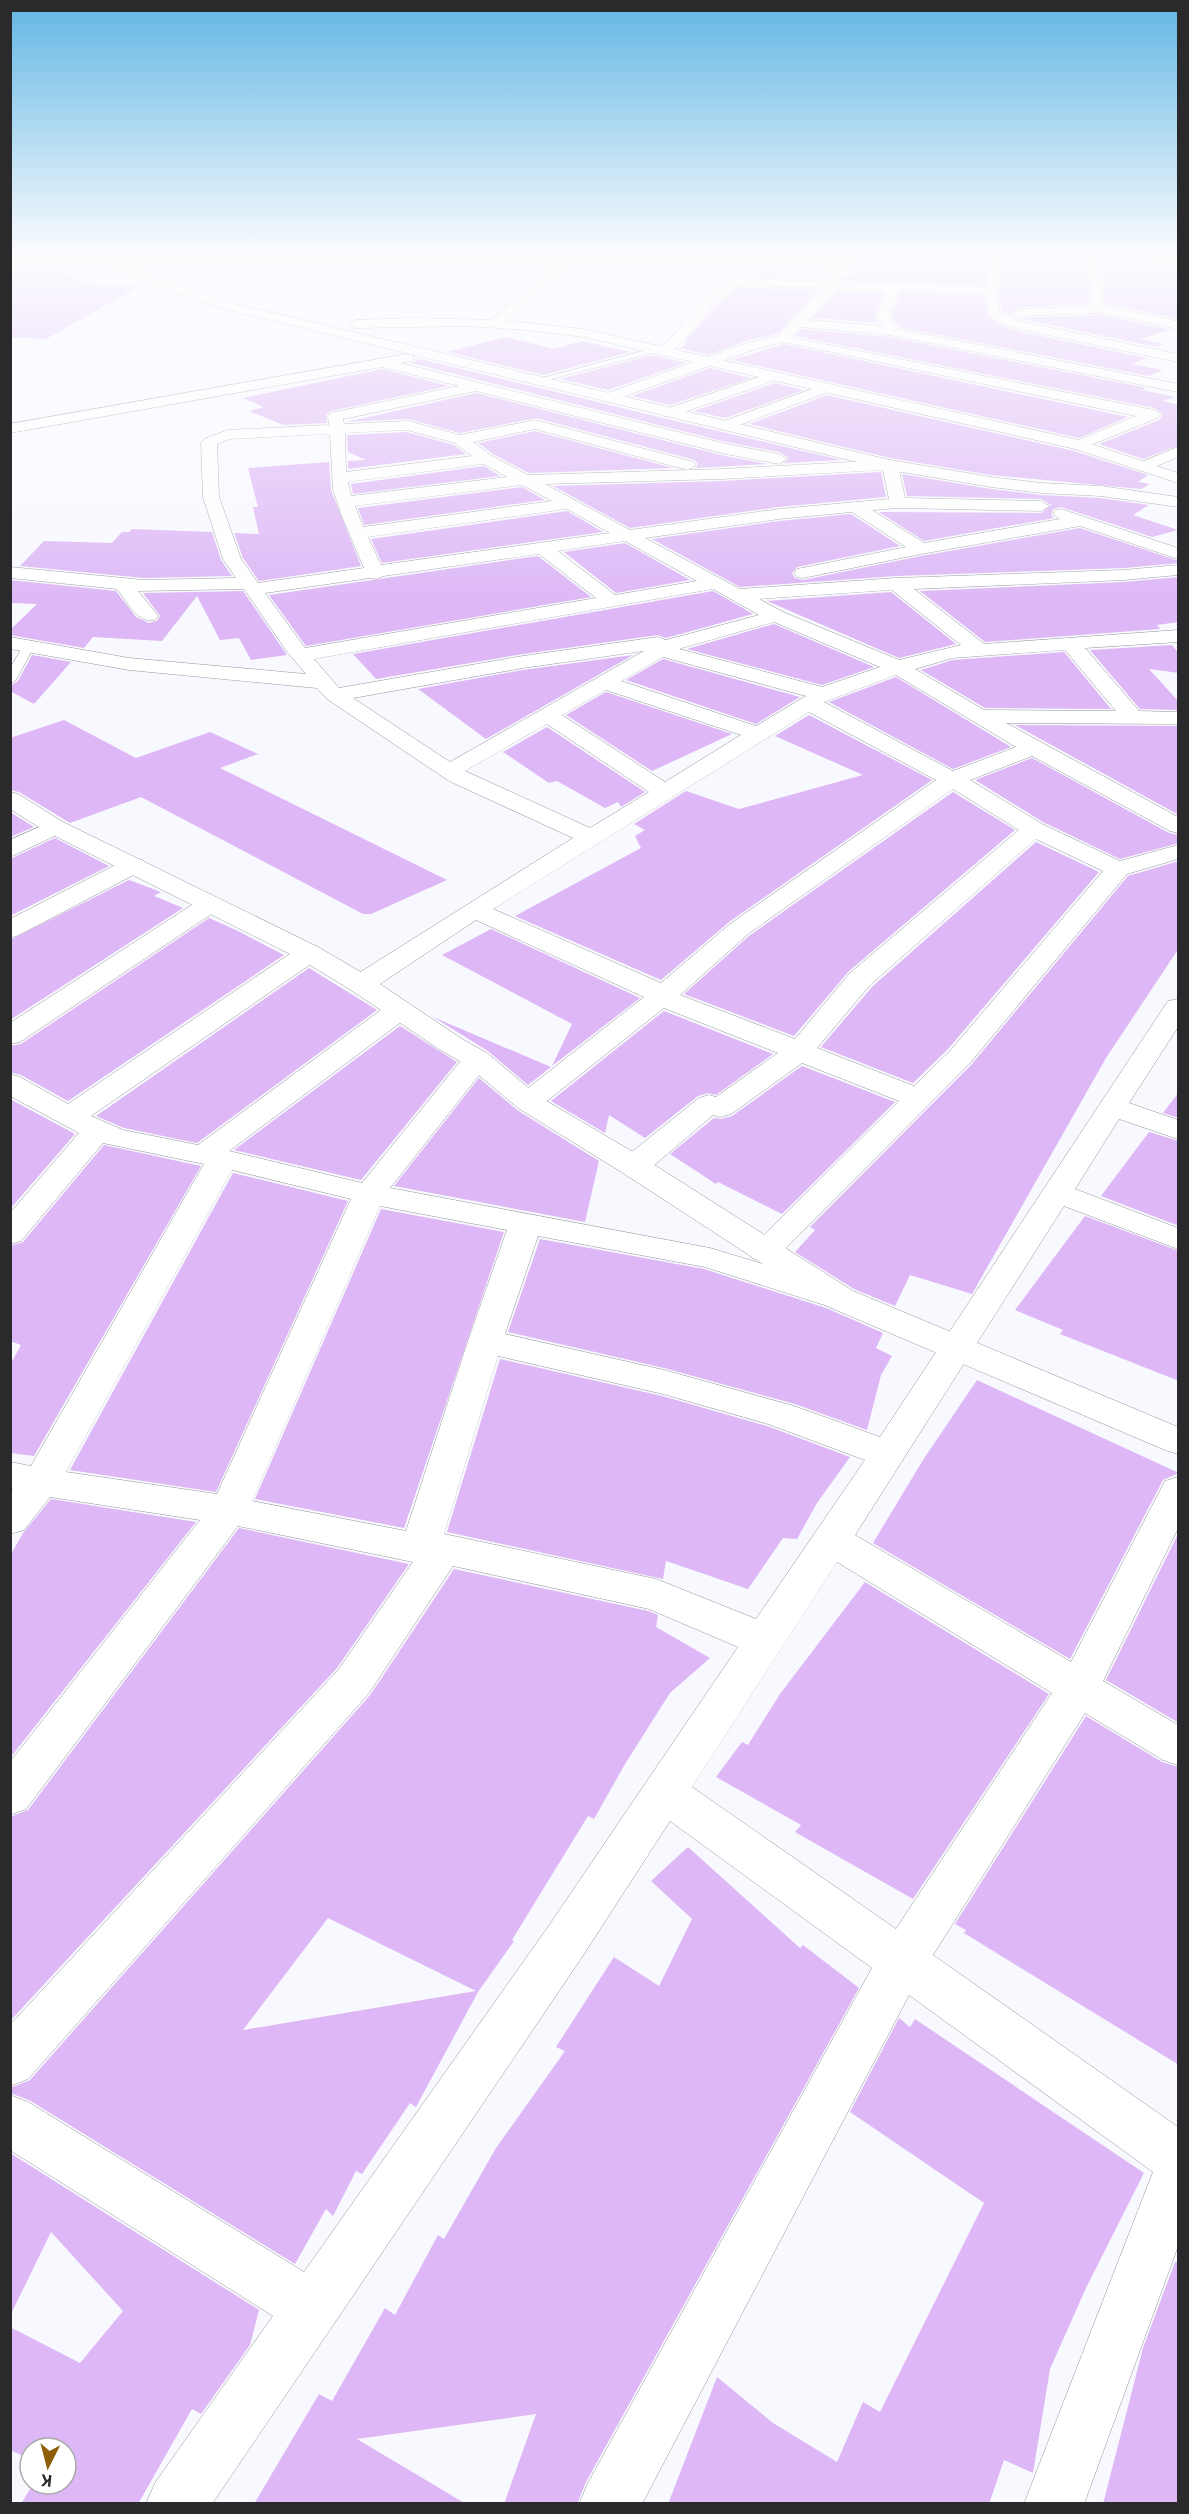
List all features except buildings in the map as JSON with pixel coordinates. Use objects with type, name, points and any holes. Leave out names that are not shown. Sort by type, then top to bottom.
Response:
[{"type":"street","points":[[10,429],[331,373]]},
{"type":"street","points":[[344,373],[374,381]]},
{"type":"street","points":[[425,373],[726,449],[819,469]]},
{"type":"street","points":[[511,373],[890,465],[1041,488],[1101,491],[1179,502]]},
{"type":"street","points":[[607,398],[676,373]]},
{"type":"street","points":[[759,373],[1078,445],[1179,478]]},
{"type":"street","points":[[954,373],[1152,415]]},
{"type":"street","points":[[1102,373],[1179,388]]},
{"type":"street","points":[[375,574],[346,502],[339,478],[338,429],[335,416],[522,376]]},
{"type":"street","points":[[668,413],[771,376]]},
{"type":"street","points":[[397,387],[466,406]]},
{"type":"street","points":[[724,426],[823,388]]},
{"type":"street","points":[[1078,445],[1170,409]]},
{"type":"street","points":[[500,415],[722,474]]},
{"type":"street","points":[[460,440],[535,424]]},
{"type":"street","points":[[592,838],[450,771],[328,688],[300,655],[232,559],[211,497],[209,442],[228,435],[408,425],[460,440],[486,459],[776,616],[898,667],[1033,748],[1179,826]]},
{"type":"street","points":[[1145,466],[1179,452]]},
{"type":"street","points":[[339,478],[486,459]]},
{"type":"street","points":[[346,502],[524,480],[722,474],[890,465]]},
{"type":"street","points":[[890,465],[898,503]]},
{"type":"street","points":[[1041,488],[1041,506]]},
{"type":"street","points":[[10,572],[144,586],[251,586],[375,574],[779,514],[898,503],[1041,506],[1179,554]]},
{"type":"street","points":[[358,533],[569,504]]},
{"type":"street","points":[[854,506],[921,549]]},
{"type":"street","points":[[727,589],[921,549],[1081,521]]},
{"type":"street","points":[[544,549],[611,601]]},
{"type":"street","points":[[300,655],[611,601],[727,589],[1124,575],[1179,570]]},
{"type":"street","points":[[122,584],[148,616]]},
{"type":"street","points":[[896,584],[979,650]]},
{"type":"street","points":[[20,644],[129,664],[328,688],[684,640],[776,616]]},
{"type":"street","points":[[361,984],[474,910],[816,698],[898,667],[951,652],[1179,636]]},
{"type":"street","points":[[450,771],[660,650],[684,640]]},
{"type":"street","points":[[1070,643],[1133,718]]},
{"type":"street","points":[[660,650],[816,698],[1034,829],[1118,869]]},
{"type":"street","points":[[604,682],[759,734]]},
{"type":"street","points":[[547,715],[665,792]]},
{"type":"street","points":[[979,716],[1179,718]]},
{"type":"street","points":[[528,1102],[662,997],[739,929],[952,779],[1033,748]]},
{"type":"street","points":[[10,799],[55,827],[309,953],[361,984],[477,1059],[528,1102],[634,1166],[841,1299]]},
{"type":"street","points":[[10,850],[55,827]]},
{"type":"street","points":[[634,1166],[709,1104],[720,1108],[800,1052],[860,979],[1034,829]]},
{"type":"street","points":[[764,1251],[960,1057],[1118,869],[1179,852]]},
{"type":"street","points":[[10,930],[134,865]]},
{"type":"street","points":[[10,1036],[210,904]]},
{"type":"street","points":[[474,910],[651,989],[662,997],[918,1098]]},
{"type":"street","points":[[69,1117],[309,953]]},
{"type":"street","points":[[10,1520],[26,1478],[214,1157],[399,1010]]},
{"type":"street","points":[[176,2504],[559,1951],[888,1454],[1112,1107],[1176,1014]]},
{"type":"street","points":[[10,1796],[229,1510],[369,1194],[477,1059]]},
{"type":"street","points":[[10,1083],[69,1117],[114,1137],[214,1157],[369,1194],[710,1258],[841,1299],[1179,1441]]},
{"type":"street","points":[[1112,1107],[1179,1130]]},
{"type":"street","points":[[10,1234],[98,1130]]},
{"type":"street","points":[[1058,1193],[1179,1239]]},
{"type":"street","points":[[10,2062],[354,1682],[432,1549],[484,1341],[526,1222]]},
{"type":"street","points":[[484,1341],[664,1382],[781,1415],[888,1454]]},
{"type":"street","points":[[26,1478],[229,1510],[656,1595],[764,1640]]},
{"type":"street","points":[[609,2504],[902,1961],[1079,1687],[1179,1491]]},
{"type":"street","points":[[830,1539],[1179,1747]]},
{"type":"street","points":[[664,1792],[1179,2158]]},
{"type":"street","points":[[10,2120],[312,2308]]},
{"type":"street","points":[[1054,2504],[1179,2175]]},
{"type":"lane","points":[[539,380],[565,373]]},
{"type":"lane","points":[[10,680],[20,644]]}]
